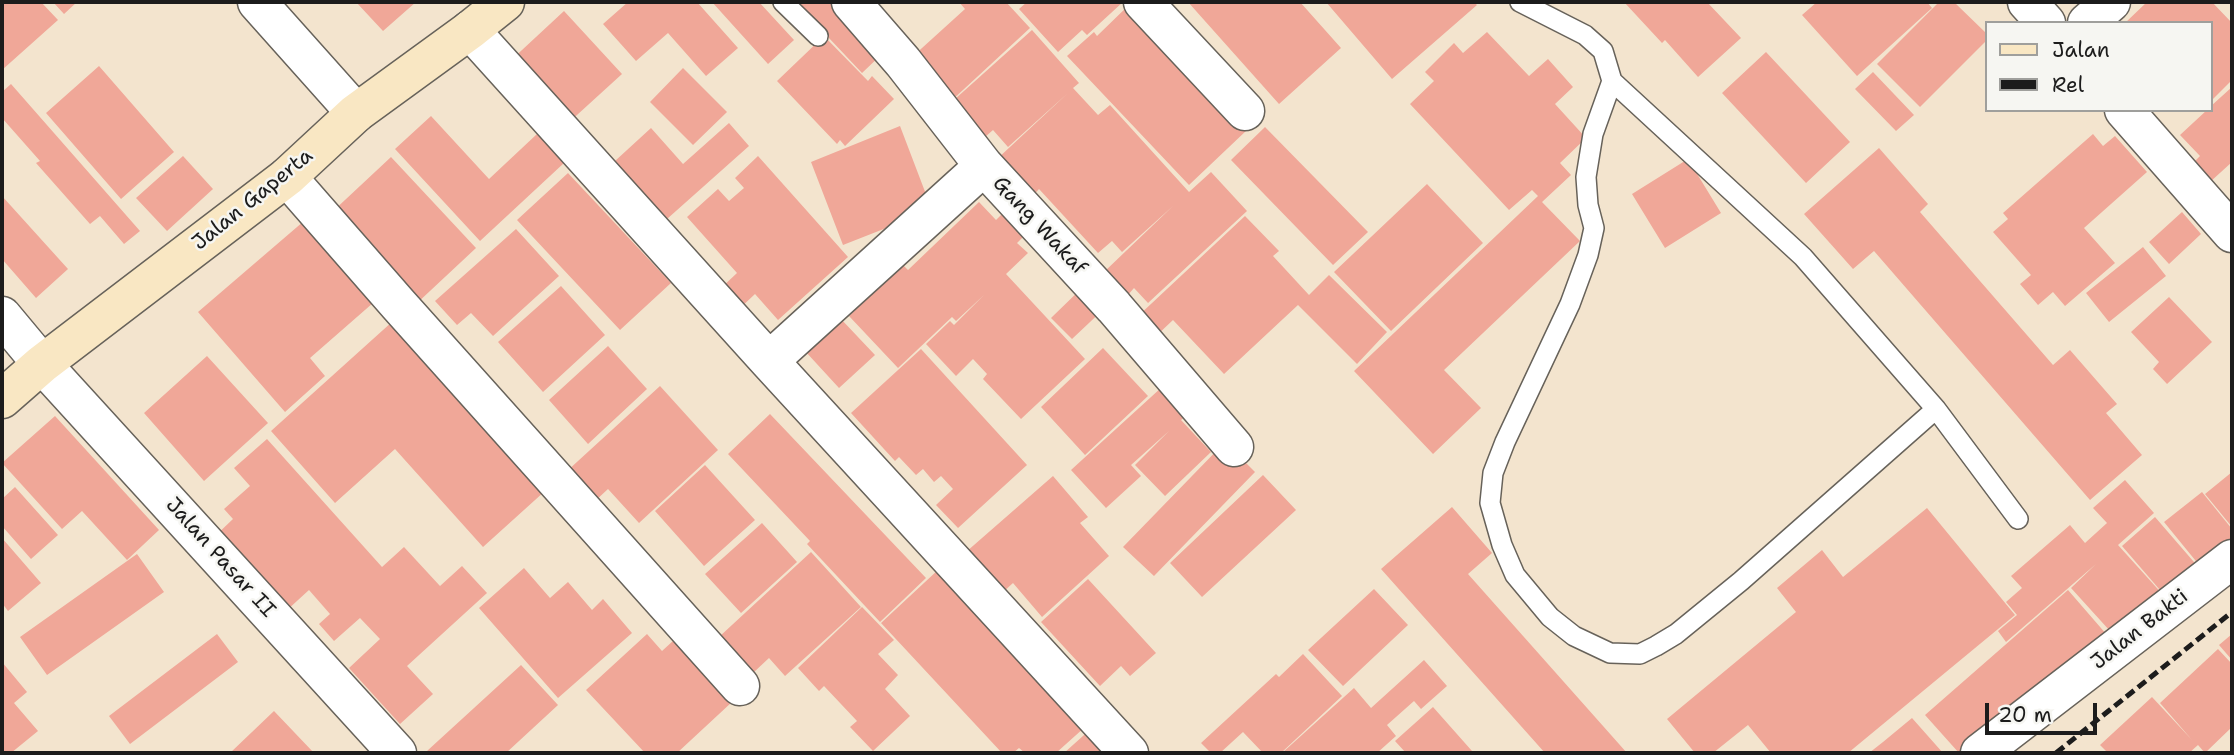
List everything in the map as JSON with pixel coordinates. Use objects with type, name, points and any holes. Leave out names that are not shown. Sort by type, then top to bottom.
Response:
[{"type":"street","points":[[257,2],[356,113]]},
{"type":"street","name":"Jalan Gaperta","points":[[2,399],[42,364],[287,177],[356,113],[505,2]]},
{"type":"street","name":"Gang Wakaf","points":[[851,2],[903,62],[984,166],[1114,307],[1234,447]]},
{"type":"street","points":[[1143,2],[1245,111]]},
{"type":"street","points":[[2027,2],[2044,21]]},
{"type":"street","points":[[2089,21],[2111,2]]},
{"type":"street","points":[[470,30],[1129,753]]},
{"type":"street","points":[[2126,112],[2232,233]]},
{"type":"street","points":[[769,361],[984,166]]},
{"type":"street","points":[[287,177],[740,686]]},
{"type":"street","name":"Jalan Pasar II","points":[[2,316],[42,364],[397,753]]},
{"type":"street","name":"Jalan Bakti","points":[[1980,753],[2232,559]]},
{"type":"lane","points":[[783,2],[818,36]]},
{"type":"lane","points":[[1520,2],[1585,35],[1603,51],[1612,80],[1803,257],[1936,409],[2018,519]]},
{"type":"lane","points":[[1612,80],[1593,134],[1586,177],[1588,205],[1594,228],[1588,255],[1570,304],[1509,432],[1493,472],[1490,503],[1502,545],[1514,575],[1550,617],[1574,636],[1610,653],[1640,654],[1656,646],[1676,634],[1741,581],[1936,409]]},
{"type":"building","points":[[2,2],[41,2],[58,20],[2,70]]},
{"type":"building","points":[[53,2],[77,2],[64,14]]},
{"type":"building","points":[[356,2],[416,2],[383,31]]},
{"type":"building","points":[[628,2],[697,2],[738,48],[706,76],[668,33],[636,61],[603,24]]},
{"type":"building","points":[[712,2],[759,2],[794,40],[768,64]]},
{"type":"building","points":[[795,2],[847,2],[883,53],[862,73]]},
{"type":"building","points":[[959,2],[1006,2],[1030,28],[950,102],[911,58],[965,9]]},
{"type":"building","points":[[1027,2],[1123,2],[1087,35],[1082,30],[1058,52],[1019,9]]},
{"type":"building","points":[[1132,2],[1247,130],[1189,185],[1067,56],[1094,32],[1097,36]]},
{"type":"building","points":[[1188,2],[1300,2],[1341,48],[1279,104]]},
{"type":"building","points":[[1326,2],[1474,2],[1477,5],[1392,79]]},
{"type":"building","points":[[1624,2],[1707,2],[1741,38],[1698,77],[1665,40],[1662,43]]},
{"type":"building","points":[[1817,2],[1927,2],[1932,8],[1857,76],[1802,15]]},
{"type":"building","points":[[1939,2],[1954,2],[1986,33],[1986,41],[1920,107],[1877,64]]},
{"type":"building","points":[[2147,2],[2212,2],[2232,23],[2232,80],[2213,99],[2213,21],[2127,21]]},
{"type":"building","points":[[564,11],[622,74],[566,125],[508,63]]},
{"type":"building","points":[[1032,30],[1079,83],[1073,88],[1098,115],[1110,105],[1189,192],[1211,172],[1247,211],[1148,303],[1134,288],[1127,296],[1104,272],[1173,206],[1122,252],[1112,241],[1098,253],[1039,189],[1031,198],[996,160],[1068,93],[1008,147],[993,130],[977,144],[945,108]]},
{"type":"building","points":[[1487,32],[1529,76],[1548,59],[1573,87],[1555,104],[1586,138],[1560,163],[1571,175],[1542,202],[1580,241],[1444,370],[1481,408],[1433,454],[1354,371],[1538,196],[1532,190],[1509,210],[1410,104],[1434,81],[1425,72],[1454,43],[1463,53]]},
{"type":"building","points":[[824,36],[868,81],[872,76],[894,99],[845,146],[840,140],[837,144],[777,81]]},
{"type":"building","points":[[1766,52],[1850,142],[1806,183],[1722,93]]},
{"type":"building","points":[[99,66],[174,152],[121,199],[46,113]]},
{"type":"building","points":[[683,68],[727,112],[693,145],[650,102]]},
{"type":"building","points":[[1873,72],[1914,115],[1896,131],[1855,89]]},
{"type":"building","points":[[11,84],[140,231],[124,244],[100,216],[90,224],[36,163],[40,161],[2,118],[2,92]]},
{"type":"building","points":[[2232,87],[2232,162],[2210,182],[2193,163],[2200,156],[2180,135],[2205,112],[2213,112],[2213,104]]},
{"type":"building","points":[[431,116],[489,179],[537,134],[564,163],[480,241],[395,149]]},
{"type":"building","points":[[729,123],[749,146],[667,219],[615,161],[651,128],[683,164]]},
{"type":"building","points":[[900,126],[932,210],[843,245],[811,162]]},
{"type":"building","points":[[1265,127],[1368,232],[1333,265],[1231,160]]},
{"type":"building","points":[[2093,134],[2103,146],[2115,136],[2147,172],[2084,228],[2115,263],[2065,306],[2053,292],[2038,305],[2020,284],[2031,275],[1993,232],[2008,219],[2003,213]]},
{"type":"building","points":[[1879,148],[1928,204],[1920,212],[2053,365],[2070,350],[2117,404],[2106,413],[2142,455],[2090,500],[1874,251],[1853,269],[1804,214]]},
{"type":"building","points":[[183,156],[213,189],[167,231],[136,198]]},
{"type":"building","points":[[758,156],[848,257],[778,320],[755,294],[738,310],[720,289],[737,273],[687,217],[718,189],[729,201],[744,188],[735,178]]},
{"type":"building","points":[[391,157],[476,248],[415,305],[330,214]]},
{"type":"building","points":[[1688,159],[1721,213],[1665,248],[1632,194]]},
{"type":"building","points":[[568,173],[671,283],[620,330],[517,220]]},
{"type":"building","points":[[1427,184],[1483,243],[1391,331],[1334,272]]},
{"type":"building","points":[[2,196],[68,269],[36,298],[2,259]]},
{"type":"building","points":[[979,202],[996,220],[1008,208],[1029,231],[1017,243],[1028,253],[1006,274],[1085,359],[1021,419],[983,379],[987,374],[973,359],[956,376],[926,344],[950,321],[954,325],[984,295],[956,321],[952,317],[898,368],[849,316],[903,265],[908,270]]},
{"type":"building","points":[[2182,212],[2201,234],[2169,264],[2149,242]]},
{"type":"building","points":[[311,215],[381,296],[310,358],[325,376],[285,412],[198,312]]},
{"type":"building","points":[[1245,216],[1279,251],[1273,256],[1309,295],[1329,275],[1387,332],[1357,364],[1298,305],[1224,374],[1173,320],[1155,337],[1136,318]]},
{"type":"building","points":[[516,229],[559,276],[493,336],[471,313],[457,325],[435,301]]},
{"type":"building","points":[[2143,247],[2166,276],[2109,322],[2086,293]]},
{"type":"building","points":[[1086,284],[1107,306],[1072,339],[1051,318]]},
{"type":"building","points":[[561,286],[605,335],[543,392],[498,342]]},
{"type":"building","points":[[2169,297],[2212,342],[2167,384],[2153,369],[2159,362],[2131,332]]},
{"type":"building","points":[[840,318],[875,355],[839,388],[805,351]]},
{"type":"building","points":[[393,321],[545,491],[483,547],[395,449],[335,503],[271,431]]},
{"type":"building","points":[[608,346],[647,389],[588,444],[549,400]]},
{"type":"building","points":[[1103,348],[1148,396],[1085,455],[1041,407]]},
{"type":"building","points":[[921,349],[1027,465],[958,528],[936,505],[953,489],[941,476],[934,482],[923,469],[916,475],[899,457],[895,461],[851,413]]},
{"type":"building","points":[[207,356],[268,423],[204,481],[144,413]]},
{"type":"building","points":[[660,386],[718,450],[639,523],[608,489],[594,502],[566,472]]},
{"type":"building","points":[[1162,387],[1187,415],[1181,420],[1211,452],[1165,496],[1135,465],[1169,431],[1131,465],[1141,476],[1106,508],[1071,470]]},
{"type":"building","points":[[770,414],[926,578],[880,622],[807,544],[810,541],[728,454]]},
{"type":"building","points":[[55,416],[159,530],[127,560],[82,511],[62,529],[2,463]]},
{"type":"building","points":[[267,439],[382,567],[404,547],[440,586],[462,566],[487,593],[407,666],[433,694],[400,724],[349,668],[380,639],[360,618],[334,641],[319,624],[330,614],[309,590],[286,611],[212,539],[233,519],[224,509],[250,486],[234,468]]},
{"type":"building","points":[[1225,442],[1255,472],[1154,576],[1123,547]]},
{"type":"building","points":[[705,465],[755,520],[704,566],[655,511]]},
{"type":"building","points":[[2232,472],[2232,527],[2205,494]]},
{"type":"building","points":[[1263,475],[1296,510],[1202,597],[1170,563]]},
{"type":"building","points":[[1053,476],[1088,517],[1080,523],[1109,556],[1042,617],[1013,583],[1002,593],[966,552]]},
{"type":"building","points":[[2125,480],[2154,513],[2118,545],[2165,597],[2120,642],[2071,588],[2096,564],[2006,642],[1998,631],[2017,615],[2006,602],[2022,588],[2011,576],[2070,525],[2085,543],[2107,523],[2093,508]]},
{"type":"building","points":[[15,487],[58,535],[31,559],[2,526],[2,499]]},
{"type":"building","points":[[2202,492],[2232,529],[2232,547],[2204,571],[2164,522]]},
{"type":"building","points":[[1452,507],[1492,553],[1468,574],[1627,753],[1545,753],[1381,569]]},
{"type":"building","points":[[1927,508],[2015,615],[1848,753],[1771,753],[1748,725],[1713,753],[1695,753],[1667,719],[1796,612],[1777,588],[1822,550],[1843,577]]},
{"type":"building","points":[[2155,517],[2200,569],[2166,597],[2122,546]]},
{"type":"building","points":[[762,523],[797,562],[741,613],[705,574]]},
{"type":"building","points":[[2,538],[41,583],[8,611],[2,603]]},
{"type":"building","points":[[811,552],[861,607],[785,676],[769,658],[753,673],[719,637]]},
{"type":"building","points":[[137,554],[164,592],[47,675],[20,637]]},
{"type":"building","points":[[524,568],[550,598],[568,582],[592,610],[603,599],[632,633],[558,698],[479,608]]},
{"type":"building","points":[[939,569],[1085,727],[1056,753],[1025,753],[1019,748],[1013,753],[1002,753],[881,623]]},
{"type":"building","points":[[1088,579],[1156,653],[1130,676],[1121,666],[1100,686],[1041,622]]},
{"type":"building","points":[[1374,589],[1408,625],[1343,686],[1308,650]]},
{"type":"building","points":[[2068,590],[2107,635],[1973,753],[1959,753],[1925,715]]},
{"type":"building","points":[[862,607],[894,640],[878,654],[898,675],[885,689],[910,716],[873,751],[850,727],[857,721],[824,686],[819,691],[798,668]]},
{"type":"building","points":[[217,634],[238,662],[130,744],[109,716]]},
{"type":"building","points":[[647,634],[662,651],[674,640],[732,702],[677,753],[645,753],[586,690]]},
{"type":"building","points":[[2232,634],[2232,660],[2219,645]]},
{"type":"building","points":[[2218,649],[2232,664],[2232,727],[2205,753],[2198,745],[2189,753],[2108,753],[2100,745],[2152,697],[2192,740],[2160,703]]},
{"type":"building","points":[[1303,654],[1342,696],[1281,753],[1263,753],[1243,732],[1220,753],[1211,753],[1201,743],[1276,674],[1279,677]]},
{"type":"building","points":[[1424,660],[1447,686],[1421,709],[1414,701],[1387,725],[1396,736],[1377,753],[1282,753],[1354,688],[1371,708]]},
{"type":"building","points":[[2,662],[27,692],[14,703],[38,731],[11,753],[2,753]]},
{"type":"building","points":[[521,665],[558,705],[506,753],[427,751]]},
{"type":"building","points":[[1433,707],[1472,751],[1406,753],[1395,741]]},
{"type":"building","points":[[274,711],[314,753],[230,753]]},
{"type":"building","points":[[1912,718],[1943,753],[1869,753],[1883,742]]},
{"type":"building","points":[[1093,727],[1117,753],[1064,753]]},
{"type":"railway","points":[[2056,753],[2232,612]]}]
